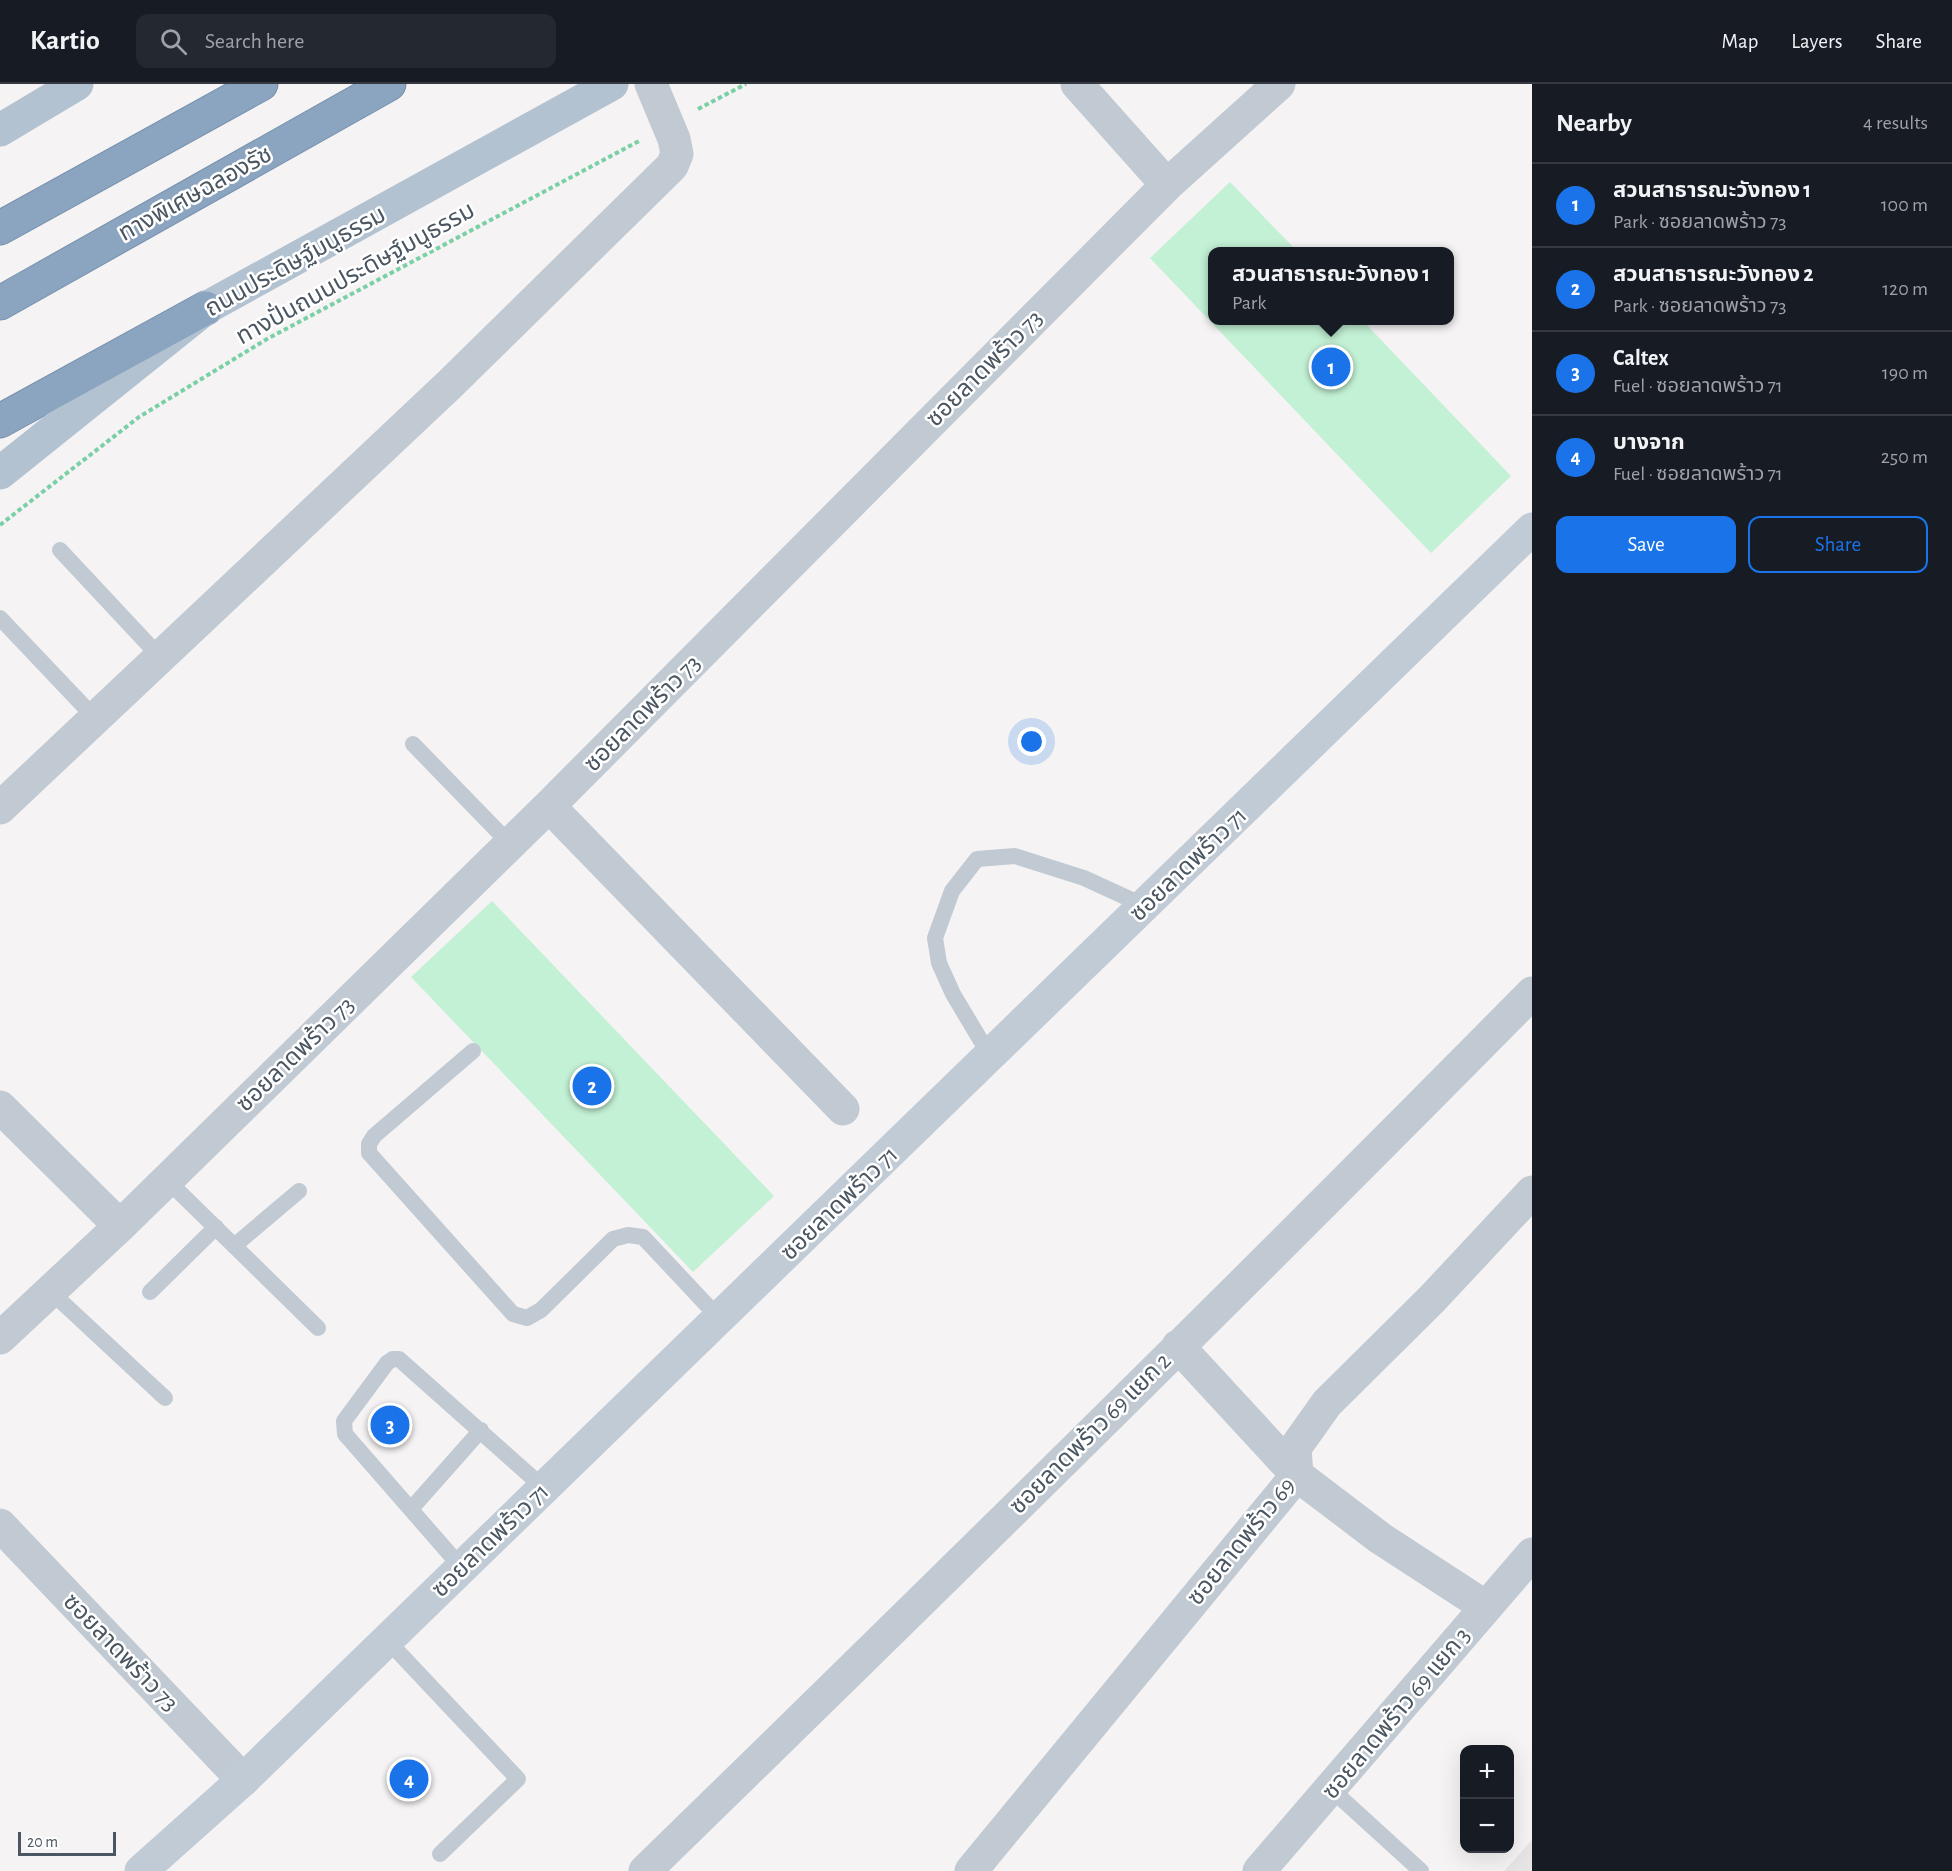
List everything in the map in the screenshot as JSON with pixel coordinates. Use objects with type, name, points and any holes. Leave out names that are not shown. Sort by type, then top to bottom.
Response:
[{"type":"highway","points":[[0,228],[261,84]]},
{"type":"highway","name":"ทางพิเศษฉลองรัช","points":[[0,303],[389,84]]},
{"type":"highway","points":[[0,421],[206,308]]},
{"type":"main road","points":[[0,130],[77,84]]},
{"type":"main road","name":"ถนนประดิษฐ์มนูธรรม","points":[[0,473],[206,308],[612,84]]},
{"type":"street","points":[[0,808],[449,385],[672,166],[677,154],[651,84]]},
{"type":"street","points":[[1077,84],[1167,185]]},
{"type":"street","name":"ซอยลาดพร้าว 73","points":[[0,1338],[120,1226],[549,806],[1167,185],[1279,84]]},
{"type":"street","name":"ซอยลาดพร้าว 71","points":[[141,1871],[243,1780],[1532,529]]},
{"type":"street","points":[[549,806],[843,1109]]},
{"type":"street","name":"ซอยลาดพร้าว 69 แยก 2","points":[[645,1871],[856,1666],[1532,993]]},
{"type":"street","points":[[0,1107],[120,1226]]},
{"type":"street","name":"ซอยลาดพร้าว 69","points":[[971,1871],[1297,1475],[1295,1448],[1328,1403],[1432,1299],[1532,1192]]},
{"type":"street","points":[[1178,1346],[1297,1475],[1380,1538],[1486,1608]]},
{"type":"street","name":"ซอยลาดพร้าว 73","points":[[0,1525],[243,1780]]},
{"type":"street","name":"ซอยลาดพร้าว 69 แยก 3","points":[[1259,1871],[1532,1554]]},
{"type":"lane","points":[[60,550],[160,657]]},
{"type":"lane","points":[[0,618],[95,718]]},
{"type":"lane","points":[[413,744],[510,844]]},
{"type":"lane","points":[[990,1056],[952,994],[939,963],[935,938],[952,891],[977,859],[1015,856],[1084,878],[1145,906]]},
{"type":"lane","points":[[473,1051],[374,1136],[369,1144],[369,1153],[513,1314],[527,1317],[541,1310],[614,1239],[628,1235],[643,1237],[719,1318]]},
{"type":"lane","points":[[167,1179],[318,1328]]},
{"type":"lane","points":[[234,1246],[299,1191]]},
{"type":"lane","points":[[150,1292],[216,1227]]},
{"type":"lane","points":[[50,1291],[165,1398]]},
{"type":"lane","points":[[461,1567],[377,1472],[344,1430],[344,1421],[387,1363],[393,1359],[399,1359],[544,1488]]},
{"type":"lane","points":[[411,1509],[481,1430]]},
{"type":"lane","points":[[387,1640],[518,1779],[440,1854]]},
{"type":"lane","points":[[1331,1789],[1421,1871]]},
{"type":"path","name":"ทางปั่นถนนประดิษฐ์มนูธรรม","points":[[0,525],[139,417],[267,339],[746,84]]},
{"type":"shaded area","points":[[1532,1840],[1532,1871],[1504,1871]]},
{"type":"green space","points":[[1230,182],[1293,247],[1208,247],[1208,319],[1150,258]]},
{"type":"green space","points":[[1214,325],[1367,325],[1511,476],[1431,553]]},
{"type":"green space","points":[[492,901],[774,1196],[693,1272],[411,977]]},
{"type":"place","name":"สวนสาธารณะวังทอง 1","points":[[1331,367]]},
{"type":"place","name":"สวนสาธารณะวังทอง 2","points":[[592,1086]]},
{"type":"place","name":"Caltex","points":[[390,1425]]},
{"type":"place","name":"บางจาก","points":[[409,1779]]}]
